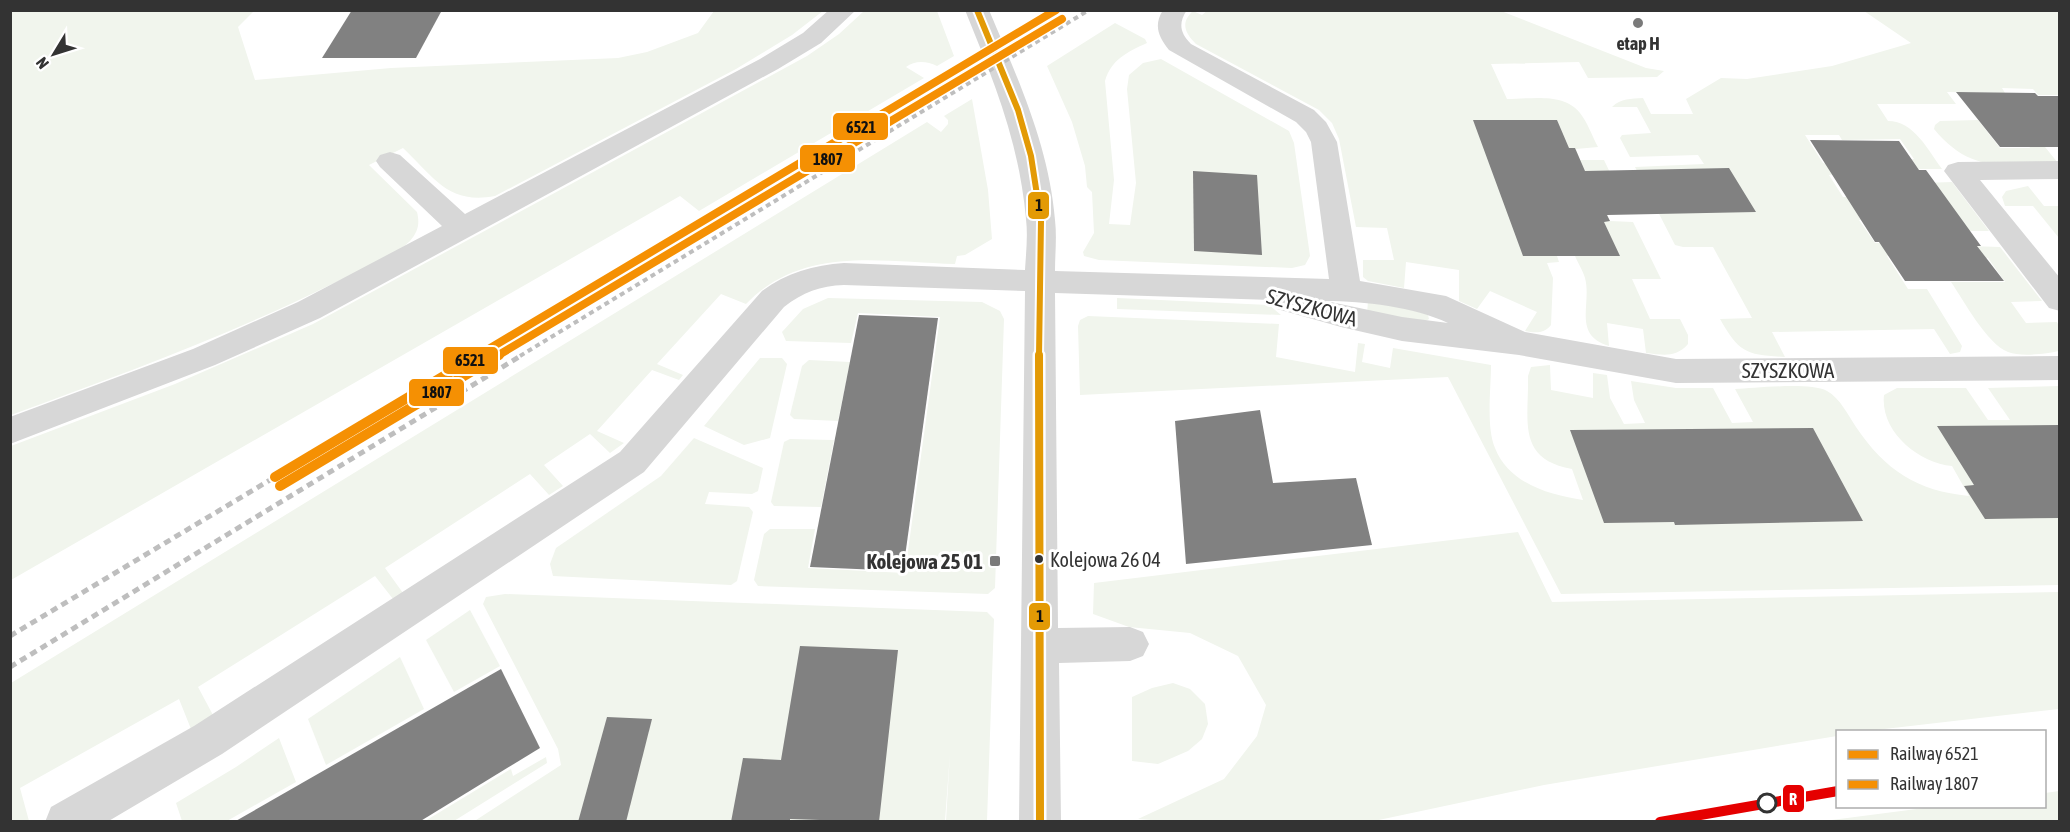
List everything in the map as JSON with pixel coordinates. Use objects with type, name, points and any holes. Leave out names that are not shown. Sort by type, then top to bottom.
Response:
[{"type":"street","points":[[10,431],[168,372],[278,325],[350,290],[777,59],[812,38],[844,10]]},
{"type":"street","points":[[977,10],[1012,92],[1031,156],[1041,221],[1039,335],[1040,822]]},
{"type":"street","points":[[1174,10],[1169,20],[1169,32],[1182,49],[1305,116],[1317,128],[1324,142],[1346,290]]},
{"type":"street","points":[[390,161],[463,229]]},
{"type":"street","points":[[2060,171],[1958,171],[2060,300]]},
{"type":"street","name":"SZYSZKOWA","points":[[66,822],[208,740],[632,462],[768,304],[789,287],[819,276],[844,274],[1247,289],[1346,290],[1435,304],[1519,343]]},
{"type":"street","name":"SZYSZKOWA","points":[[1247,289],[1341,316],[1402,329],[1519,343],[1676,371],[2060,368]]},
{"type":"street","points":[[1040,646],[1130,644]]},
{"type":"shaded area","points":[[1208,10],[1501,11],[1646,68],[1664,71],[1657,77],[1588,78],[1579,62],[1491,64],[1507,99],[1556,99],[1573,106],[1583,117],[1598,147],[1576,149],[1580,160],[1604,160],[1627,208],[1604,208],[1610,221],[1633,222],[1661,279],[1632,279],[1650,319],[1680,319],[1688,335],[1688,344],[1674,354],[1646,353],[1643,329],[1607,323],[1609,346],[1598,341],[1587,327],[1587,288],[1575,256],[1557,256],[1559,262],[1547,263],[1553,278],[1551,325],[1539,332],[1525,331],[1537,312],[1490,291],[1477,309],[1459,301],[1459,270],[1406,262],[1404,288],[1368,281],[1363,277],[1363,260],[1394,260],[1387,228],[1356,227],[1339,139],[1332,123],[1319,110],[1196,44],[1187,32],[1186,20],[1193,11],[1202,15]]},
{"type":"shaded area","points":[[10,11],[254,11],[238,27],[255,80],[391,68],[618,58],[647,52],[698,33],[714,11],[823,11],[792,35],[736,69],[495,196],[479,198],[453,192],[433,178],[403,148],[369,165],[417,212],[417,231],[410,241],[394,253],[295,302],[215,337],[11,415]]},
{"type":"shaded area","points":[[864,11],[937,11],[954,56],[937,66],[921,62],[913,63],[906,67],[924,78],[699,211],[680,196],[11,580],[11,446],[175,384],[313,324],[807,56],[839,34]]},
{"type":"shaded area","points":[[1864,11],[2059,11],[2059,95],[2038,95],[2033,89],[2002,88],[2005,93],[1947,92],[1956,104],[1877,104],[1888,121],[1905,126],[1920,138],[1942,169],[1913,169],[1907,160],[1914,159],[1900,139],[1842,140],[1839,135],[1805,135],[1823,163],[1828,164],[1836,174],[1829,175],[1843,197],[1854,197],[1869,219],[1859,220],[1875,243],[1881,243],[1908,289],[1927,289],[1962,346],[1960,352],[1950,354],[1934,329],[1772,332],[1785,357],[1753,353],[1745,350],[1733,339],[1720,319],[1752,318],[1713,247],[1675,245],[1635,167],[1704,164],[1698,155],[1630,157],[1620,138],[1622,135],[1651,133],[1637,107],[1612,107],[1623,100],[1643,98],[1651,114],[1693,114],[1686,99],[1721,78],[1747,79],[1832,66],[1911,43]]},
{"type":"shaded area","points":[[1115,23],[1145,39],[1147,43],[1121,57],[1111,67],[1105,81],[1114,180],[1109,224],[1130,225],[1136,183],[1127,89],[1129,75],[1143,63],[1161,59],[1289,131],[1294,143],[1310,256],[1305,265],[1292,268],[1099,260],[1084,256],[1083,252],[1094,233],[1092,192],[1087,187],[1085,166],[1072,122],[1047,66]]},
{"type":"shaded area","points":[[972,99],[988,190],[992,239],[965,255],[957,256],[955,264],[844,261],[817,265],[792,273],[768,285],[746,304],[721,294],[657,364],[683,375],[679,380],[652,370],[597,431],[624,443],[610,453],[590,434],[544,465],[563,486],[549,495],[530,474],[385,568],[403,593],[393,599],[375,576],[198,687],[213,715],[191,729],[179,699],[20,788],[29,821],[11,822],[11,683],[927,122],[941,132],[948,124],[944,116]]},
{"type":"shaded area","points":[[1978,120],[2000,148],[2030,148],[2027,142],[2041,142],[2058,163],[1990,164],[1962,154],[1948,144],[1934,129],[1940,121]]},
{"type":"shaded area","points":[[1952,182],[1989,231],[1959,231],[1923,183]]},
{"type":"shaded area","points":[[2028,186],[2044,206],[2059,206],[2059,238],[2033,206],[2005,206],[2002,197],[2006,191]]},
{"type":"shaded area","points":[[1969,246],[2000,247],[2042,301],[2011,302],[2026,323],[2057,322],[2059,351],[2013,354],[2000,347],[1984,331],[1951,282],[2005,282],[1988,258],[1978,258]]},
{"type":"shaded area","points":[[828,298],[982,302],[1000,311],[1004,319],[995,588],[988,594],[758,586],[754,580],[764,534],[770,529],[815,529],[808,568],[905,573],[940,317],[858,313],[851,343],[786,341],[782,332],[803,309]]},
{"type":"shaded area","points":[[1117,298],[1269,305],[1281,315],[1117,309]]},
{"type":"shaded area","points":[[1368,301],[1415,309],[1428,315],[1429,319],[1424,322],[1367,314]]},
{"type":"shaded area","points":[[1088,316],[1279,324],[1276,357],[1355,372],[1358,343],[1365,344],[1362,362],[1390,368],[1393,348],[1491,365],[1491,430],[1495,448],[1501,460],[1510,471],[1532,486],[1557,495],[1583,500],[1572,469],[1554,464],[1542,456],[1534,447],[1529,435],[1528,376],[1531,367],[1550,365],[1551,390],[1593,398],[1593,373],[1607,375],[1610,398],[1624,424],[1645,423],[1634,400],[1631,381],[1676,388],[1713,388],[1732,423],[1753,422],[1735,389],[1783,386],[1819,388],[1836,398],[1867,442],[1904,476],[1933,489],[1969,496],[1952,466],[1926,459],[1904,443],[1888,421],[1884,408],[1884,395],[1897,388],[1966,388],[1988,420],[2010,420],[1988,388],[2059,386],[2059,585],[1561,594],[1448,377],[1080,395],[1078,326],[1080,320]]},
{"type":"shaded area","points":[[760,358],[782,358],[787,364],[770,438],[744,445],[704,426]]},
{"type":"shaded area","points":[[809,360],[850,362],[838,421],[794,419],[790,415],[802,366]]},
{"type":"shaded area","points":[[694,438],[763,468],[758,491],[752,494],[709,492],[705,504],[749,507],[753,512],[737,581],[731,585],[553,576],[550,564],[556,548],[661,476]]},
{"type":"shaded area","points":[[790,439],[834,440],[821,507],[774,506],[771,502],[784,442]]},
{"type":"shaded area","points":[[1518,532],[1552,602],[2059,592],[2059,709],[1876,730],[1836,730],[1836,736],[1544,785],[1374,821],[1152,821],[1138,819],[1224,779],[1257,736],[1266,705],[1238,656],[1190,633],[1129,627],[1093,614],[1094,583]]},
{"type":"shaded area","points":[[505,594],[987,612],[994,619],[987,821],[946,821],[950,753],[945,821],[473,822],[561,765],[558,749],[483,604],[486,597]]},
{"type":"shaded area","points":[[470,610],[500,666],[454,692],[426,640]]},
{"type":"shaded area","points":[[400,657],[424,709],[326,765],[308,719]]},
{"type":"shaded area","points":[[1173,683],[1190,689],[1205,704],[1208,724],[1202,739],[1188,751],[1158,764],[1132,761],[1132,697],[1152,688]]},
{"type":"shaded area","points":[[279,738],[296,782],[227,821],[182,821],[176,803]]},
{"type":"shaded area","points":[[546,757],[547,763],[454,821],[425,821],[511,769],[513,776]]},
{"type":"shaded area","points":[[2059,791],[2059,821],[1824,821],[1924,808],[2046,808],[2046,793]]},
{"type":"building","points":[[352,10],[442,10],[416,58],[322,58]]},
{"type":"building","points":[[1956,92],[2035,93],[2038,96],[2060,96],[2060,147],[2000,147]]},
{"type":"building","points":[[1473,120],[1557,120],[1569,148],[1575,148],[1585,171],[1729,168],[1756,212],[1607,215],[1610,221],[1604,222],[1620,256],[1523,256]]},
{"type":"building","points":[[1810,140],[1899,141],[1919,170],[1926,170],[1981,246],[1977,246],[2004,281],[1905,281],[1879,242],[1875,242]]},
{"type":"building","points":[[1193,171],[1257,175],[1262,255],[1194,251]]},
{"type":"building","points":[[859,315],[938,318],[903,571],[810,567]]},
{"type":"building","points":[[1260,410],[1273,483],[1356,478],[1372,545],[1186,564],[1175,421]]},
{"type":"building","points":[[2060,425],[2060,518],[1985,519],[1964,486],[1974,485],[1937,426]]},
{"type":"building","points":[[1813,428],[1863,521],[1675,525],[1674,522],[1604,523],[1570,430]]},
{"type":"building","points":[[800,646],[898,650],[879,822],[790,819],[790,822],[731,822],[743,758],[781,760]]},
{"type":"building","points":[[501,669],[540,748],[419,822],[234,822]]},
{"type":"building","points":[[607,717],[652,719],[626,822],[578,822]]},
{"type":"railway","points":[[520,356],[1089,10]]},
{"type":"railway","points":[[10,667],[522,355]]},
{"type":"railway","points":[[10,636],[275,477]]},
{"type":"rail line","name":"6521","points":[[275,477],[1056,10]]},
{"type":"rail line","name":"1807","points":[[280,486],[1062,19]]},
{"type":"transit line","name":"1","points":[[977,10],[1018,110],[1031,156],[1041,221],[1039,335],[1040,822]]},
{"type":"transit line","name":"R","points":[[1660,822],[1836,791]]},
{"type":"place","name":"etap H","points":[[1638,23]]},
{"type":"place","name":"Kolejowa 26 04","points":[[1039,559]]},
{"type":"place","name":"Kolejowa 25 01","points":[[995,561]]}]
